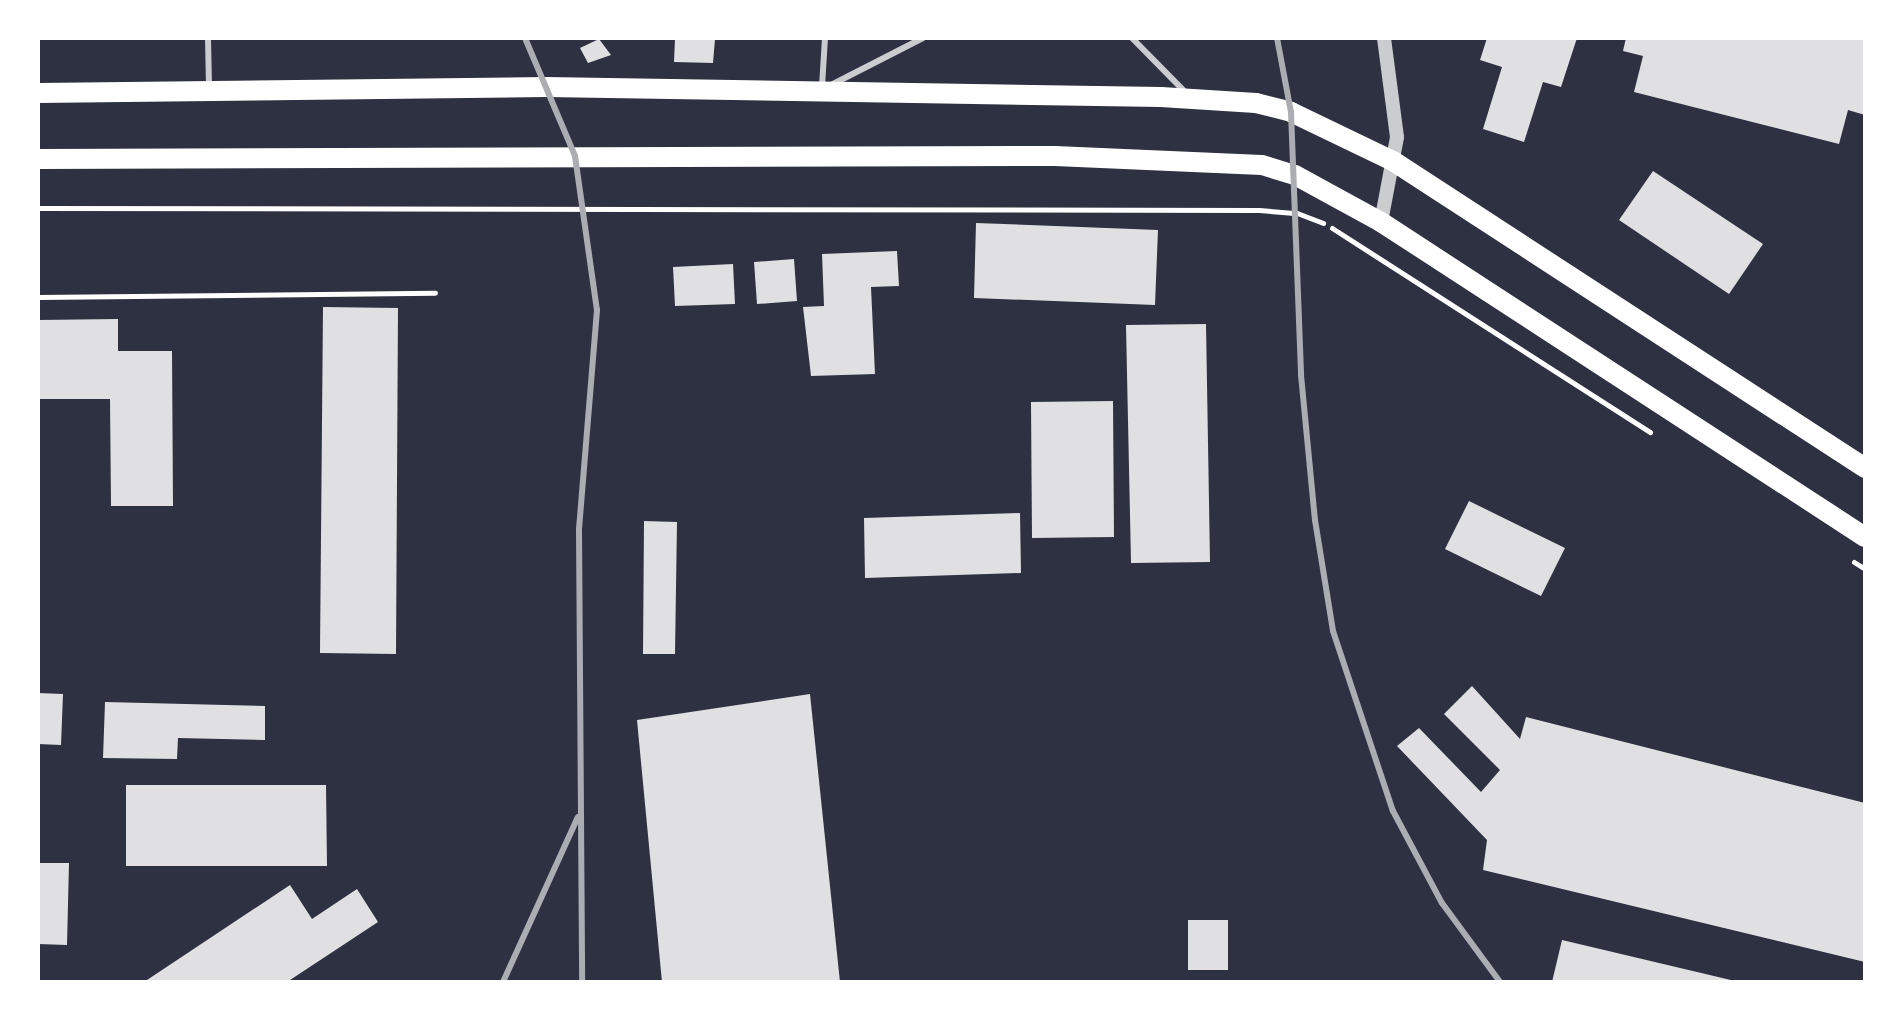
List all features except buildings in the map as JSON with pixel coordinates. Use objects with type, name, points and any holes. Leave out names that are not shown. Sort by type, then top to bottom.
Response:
[{"type":"main road","points":[[38,93],[822,90],[1191,98],[1291,112],[1393,161],[1865,468]]},
{"type":"main road","points":[[38,159],[1055,156],[1248,164],[1295,175],[1381,222],[1865,537]]},
{"type":"street","points":[[1381,222],[1397,137],[1384,38]]},
{"type":"lane","points":[[208,38],[209,90]]},
{"type":"lane","points":[[822,90],[825,38]]},
{"type":"lane","points":[[822,90],[923,38]]},
{"type":"lane","points":[[1132,38],[1191,98]]},
{"type":"path","points":[[38,208],[1297,213],[1325,223],[1654,434]]},
{"type":"path","points":[[38,297],[435,293]]},
{"type":"path","points":[[1852,561],[1865,569]]},
{"type":"railway","points":[[525,38],[575,156],[597,310],[579,529],[582,982]]},
{"type":"railway","points":[[1277,38],[1291,112],[1301,375],[1315,520],[1333,631],[1393,811],[1442,903],[1500,982]]},
{"type":"railway","points":[[503,982],[578,817]]}]
